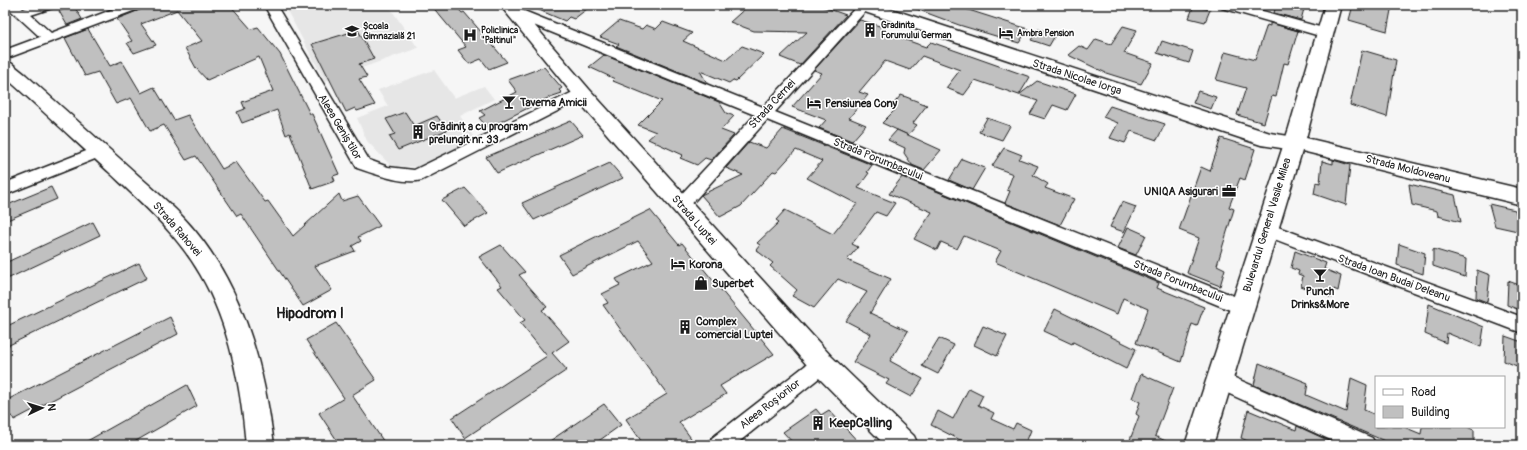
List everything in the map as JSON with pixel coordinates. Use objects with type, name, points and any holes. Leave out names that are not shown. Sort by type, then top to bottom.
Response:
[{"type":"main road","name":"Strada Nicolae Iorga","points":[[864,5],[1268,140],[1294,143]]},
{"type":"main road","name":"Bulevardul General Vasile Milea","points":[[1199,445],[1294,143],[1333,5]]},
{"type":"main road","name":"Strada Luptei","points":[[511,9],[582,93],[822,364],[885,428],[904,445]]},
{"type":"main road","name":"Strada Rahovei","points":[[5,67],[99,151],[172,221],[196,248],[214,278],[238,333],[253,392],[260,445]]},
{"type":"main road","name":"Strada Moldoveanu","points":[[1294,143],[1522,197]]},
{"type":"street","points":[[11,5],[48,37]]},
{"type":"street","points":[[21,14],[47,5]]},
{"type":"street","points":[[5,55],[48,37],[136,5]]},
{"type":"street","name":"Aleea Geniștilor","points":[[270,5],[363,164],[387,172],[416,176],[582,93]]},
{"type":"street","name":"Strada Cernei","points":[[681,205],[864,5]]},
{"type":"street","points":[[1227,5],[1325,33]]},
{"type":"street","name":"Strada Porumbacului","points":[[511,9],[1242,307]]},
{"type":"street","points":[[5,189],[99,151]]},
{"type":"street","name":"Strada Ioan Budai Deleanu","points":[[1267,229],[1522,325]]},
{"type":"street","name":"Aleea Roșiorilor","points":[[719,445],[822,364]]},
{"type":"street","points":[[1219,380],[1365,445]]},
{"type":"shaded area","name":"Școala Gimnazială 21","points":[[284,5],[388,5],[418,48],[325,81]]},
{"type":"shaded area","points":[[434,70],[454,98],[484,86],[494,99],[460,116],[475,139],[419,167],[391,166],[367,141],[357,118],[388,106],[378,90]]},
{"type":"building","points":[[143,5],[230,5],[251,29],[258,27],[280,54],[310,114],[312,114],[339,174],[333,176],[335,181],[312,189],[290,133],[286,135],[277,110],[242,123],[237,112],[245,109],[242,102],[273,91],[259,57],[207,80],[196,68],[185,48],[202,41],[177,10],[141,24],[156,45],[134,53],[127,43],[132,41],[117,19],[142,9]]},
{"type":"building","name":"Policlinica \"Paltinul\"","points":[[431,5],[455,5],[462,13],[464,12],[507,62],[489,69],[481,59],[469,64],[458,50],[466,47]]},
{"type":"building","points":[[527,5],[592,5],[574,19],[569,17],[565,21]]},
{"type":"building","points":[[749,5],[818,5],[846,15],[800,65],[780,57],[807,32],[754,31],[730,22]]},
{"type":"building","points":[[911,5],[953,5],[1028,29],[1019,43],[959,25],[911,7]]},
{"type":"building","points":[[1194,5],[1210,10],[1205,22],[1189,18]]},
{"type":"building","points":[[1276,5],[1305,5],[1301,20],[1274,13]]},
{"type":"building","points":[[1353,5],[1392,5],[1387,31],[1349,20]]},
{"type":"building","points":[[74,6],[82,19],[67,25],[59,11]]},
{"type":"building","points":[[860,20],[886,28],[883,32],[926,47],[931,42],[1030,77],[1019,95],[975,80],[964,95],[946,88],[960,70],[922,56],[910,70],[885,61],[859,92],[868,95],[849,118],[866,125],[852,141],[819,128],[826,120],[792,107],[822,73],[814,70]]},
{"type":"building","points":[[619,21],[642,29],[646,25],[656,29],[663,22],[692,33],[683,41],[726,60],[742,46],[764,54],[736,81],[733,80],[729,83],[700,71],[707,83],[616,46],[619,44],[600,37]]},
{"type":"building","points":[[1270,23],[1298,31],[1288,64],[1284,63],[1276,97],[1272,96],[1264,123],[1237,115],[1246,88],[1216,80],[1225,52],[1255,60],[1267,25],[1270,26]]},
{"type":"building","points":[[1123,26],[1137,30],[1124,53],[1153,63],[1141,84],[1106,73],[1068,55],[1079,46],[1088,50],[1096,39],[1111,44]]},
{"type":"building","points":[[88,29],[110,66],[122,61],[141,93],[154,87],[174,120],[188,115],[222,169],[236,162],[265,202],[268,201],[293,236],[339,194],[342,201],[358,196],[380,226],[358,237],[361,241],[352,246],[355,251],[315,266],[332,290],[303,306],[241,214],[237,216],[196,156],[186,160],[164,125],[150,131],[131,98],[116,104],[98,72],[85,76],[65,38]]},
{"type":"building","points":[[1038,29],[1056,34],[1049,46],[1031,40]]},
{"type":"building","points":[[358,30],[374,59],[359,64],[367,77],[359,79],[375,105],[357,111],[355,108],[346,112],[312,44]]},
{"type":"building","points":[[1162,41],[1193,51],[1189,63],[1157,53]]},
{"type":"building","points":[[1362,50],[1396,60],[1387,117],[1350,105]]},
{"type":"building","points":[[604,55],[719,102],[726,113],[734,116],[721,130],[734,135],[711,160],[705,158],[697,165],[680,158],[683,155],[648,139],[656,132],[638,125],[662,101],[613,81],[615,79],[589,67]]},
{"type":"building","points":[[544,67],[562,88],[559,90],[562,93],[550,97],[488,128],[479,118],[485,115],[480,111],[517,92],[508,80]]},
{"type":"building","points":[[1037,81],[1076,94],[1067,110],[1053,105],[1045,119],[1030,114],[1038,101],[1019,95]]},
{"type":"building","points":[[1198,91],[1216,97],[1211,109],[1193,103]]},
{"type":"building","points":[[901,95],[927,105],[913,123],[917,125],[908,135],[882,123],[896,109],[891,107]]},
{"type":"building","points":[[1110,106],[1165,124],[1157,140],[1131,131],[1125,143],[1110,138],[1118,123],[1103,117]]},
{"type":"building","name":"Grădinița cu program prelungit nr. 33","points":[[405,112],[414,126],[437,116],[447,130],[398,150],[389,136],[395,134],[386,119]]},
{"type":"building","points":[[987,118],[1010,126],[1002,140],[979,132]]},
{"type":"building","points":[[571,121],[583,135],[497,173],[486,157]]},
{"type":"building","points":[[783,129],[872,165],[867,172],[869,173],[858,188],[895,203],[886,216],[876,212],[852,244],[858,247],[847,260],[891,279],[870,313],[908,331],[890,361],[923,379],[911,397],[886,384],[889,380],[853,362],[871,334],[846,321],[867,292],[838,279],[814,308],[792,296],[797,290],[770,266],[773,263],[756,250],[760,245],[757,243],[779,222],[776,220],[785,210],[833,234],[857,204],[807,178],[822,161],[796,150],[776,172],[773,171],[741,206],[720,217],[701,195],[743,175],[726,168],[749,142],[766,148]]},
{"type":"building","points":[[897,130],[941,150],[924,170],[912,165],[904,153],[905,148],[888,140]]},
{"type":"building","points":[[1221,138],[1255,149],[1245,180],[1240,178],[1229,207],[1234,209],[1217,265],[1225,269],[1220,286],[1187,273],[1199,238],[1179,230],[1201,167],[1210,171]]},
{"type":"building","points":[[1004,148],[1022,155],[1019,159],[1038,166],[1033,175],[1048,184],[1045,188],[1074,199],[1060,225],[1005,203],[1010,191],[1007,190],[1013,174],[992,166]]},
{"type":"building","points":[[962,159],[985,168],[972,190],[949,180]]},
{"type":"building","points":[[1333,160],[1350,165],[1346,205],[1314,194],[1316,182],[1320,183],[1322,161],[1333,164]]},
{"type":"building","points":[[610,163],[623,178],[534,220],[522,203]]},
{"type":"building","points":[[902,177],[1159,283],[1157,288],[1204,307],[1197,326],[1192,324],[1181,362],[1136,343],[1148,309],[1123,298],[1117,314],[995,262],[1001,251],[964,236],[957,249],[941,242],[937,250],[914,239],[932,212],[889,194]]},
{"type":"building","points":[[1409,184],[1455,195],[1461,222],[1438,216],[1437,211],[1412,205]]},
{"type":"building","points":[[51,187],[57,199],[5,221],[5,206]]},
{"type":"building","points":[[465,188],[488,213],[464,226],[442,200]]},
{"type":"building","points":[[1122,202],[1136,207],[1124,232],[1110,227]]},
{"type":"building","points":[[1489,204],[1515,210],[1522,232],[1495,226]]},
{"type":"building","name":"Complex comercial Luptei","points":[[650,210],[679,245],[682,243],[774,354],[720,386],[726,394],[679,422],[696,445],[644,445],[626,419],[667,394],[603,305],[608,303],[602,294],[620,285],[616,279],[653,261],[638,241],[572,274],[559,255]]},
{"type":"building","points":[[93,222],[100,235],[5,280],[5,263]]},
{"type":"building","points":[[1128,227],[1146,235],[1136,255],[1118,248]]},
{"type":"building","points":[[1399,244],[1425,253],[1423,274],[1397,265]]},
{"type":"building","points":[[501,245],[525,272],[519,275],[547,307],[542,310],[569,341],[552,353],[567,370],[465,438],[452,418],[547,356],[520,323],[525,320],[498,288],[502,286],[479,257]]},
{"type":"building","points":[[1433,249],[1466,259],[1465,277],[1433,266]]},
{"type":"building","name":"Punch Drinks&More","points":[[1295,251],[1326,263],[1324,269],[1341,276],[1338,291],[1334,289],[1332,298],[1301,286],[1303,276],[1298,274],[1299,271],[1291,268]]},
{"type":"building","points":[[139,263],[147,278],[5,347],[5,327]]},
{"type":"building","points":[[1477,270],[1490,275],[1487,302],[1476,298]]},
{"type":"building","points":[[1508,281],[1522,286],[1522,311],[1507,305]]},
{"type":"building","points":[[1429,304],[1484,327],[1481,347],[1447,333],[1446,343],[1425,334]]},
{"type":"building","points":[[1055,309],[1136,349],[1126,369],[1073,342],[1072,344],[1044,331]]},
{"type":"building","points":[[170,317],[178,334],[14,420],[12,416],[5,419],[5,401]]},
{"type":"building","points":[[336,323],[376,380],[352,395],[386,445],[340,445],[319,413],[344,398],[306,340]]},
{"type":"building","points":[[983,326],[1007,336],[997,356],[974,345]]},
{"type":"building","points":[[1505,336],[1522,342],[1522,368],[1504,361]]},
{"type":"building","points":[[939,338],[954,345],[938,374],[922,366]]},
{"type":"building","points":[[1259,363],[1308,383],[1306,395],[1346,412],[1351,378],[1367,385],[1364,410],[1375,415],[1375,428],[1406,428],[1421,434],[1422,428],[1469,428],[1474,430],[1474,445],[1394,445],[1254,385]]},
{"type":"building","points":[[1141,374],[1173,388],[1155,436],[1174,445],[1128,445],[1139,416],[1136,414],[1140,402],[1132,398]]},
{"type":"building","points":[[187,385],[197,406],[129,445],[80,445]]},
{"type":"building","points":[[969,388],[983,395],[978,405],[994,413],[991,419],[1013,429],[1016,423],[1031,430],[1025,445],[970,445],[931,425],[938,411],[953,419]]},
{"type":"building","points":[[604,404],[621,425],[593,445],[544,445]]},
{"type":"building","name":"KeepCalling","points":[[816,409],[821,415],[829,410],[861,445],[795,445],[783,432]]},
{"type":"building","points":[[1248,410],[1296,430],[1297,426],[1338,445],[1256,445],[1241,438]]},
{"type":"place","name":"Gradinita Forumului German","points":[[870,30]]},
{"type":"place","name":"Școala Gimnazială 21","points":[[352,31]]},
{"type":"place","name":"Ambra Pension","points":[[1006,33]]},
{"type":"place","name":"Policlinica \"Paltinul\"","points":[[470,35]]},
{"type":"place","name":"Taverna Amicii","points":[[509,102]]},
{"type":"place","name":"Pensiunea Cony","points":[[814,103]]},
{"type":"place","name":"Grădinița cu program prelungit nr. 33","points":[[418,132]]},
{"type":"place","name":"UNIQA Asigurari","points":[[1229,191]]},
{"type":"place","name":"Korona","points":[[678,264]]},
{"type":"place","name":"Punch Drinks&More","points":[[1320,275]]},
{"type":"place","name":"Superbet","points":[[701,283]]},
{"type":"place","name":"Complex comercial Luptei","points":[[685,327]]},
{"type":"place","name":"KeepCalling","points":[[818,423]]},
{"type":"district","name":"Hipodrom I","points":[[310,313]]}]
